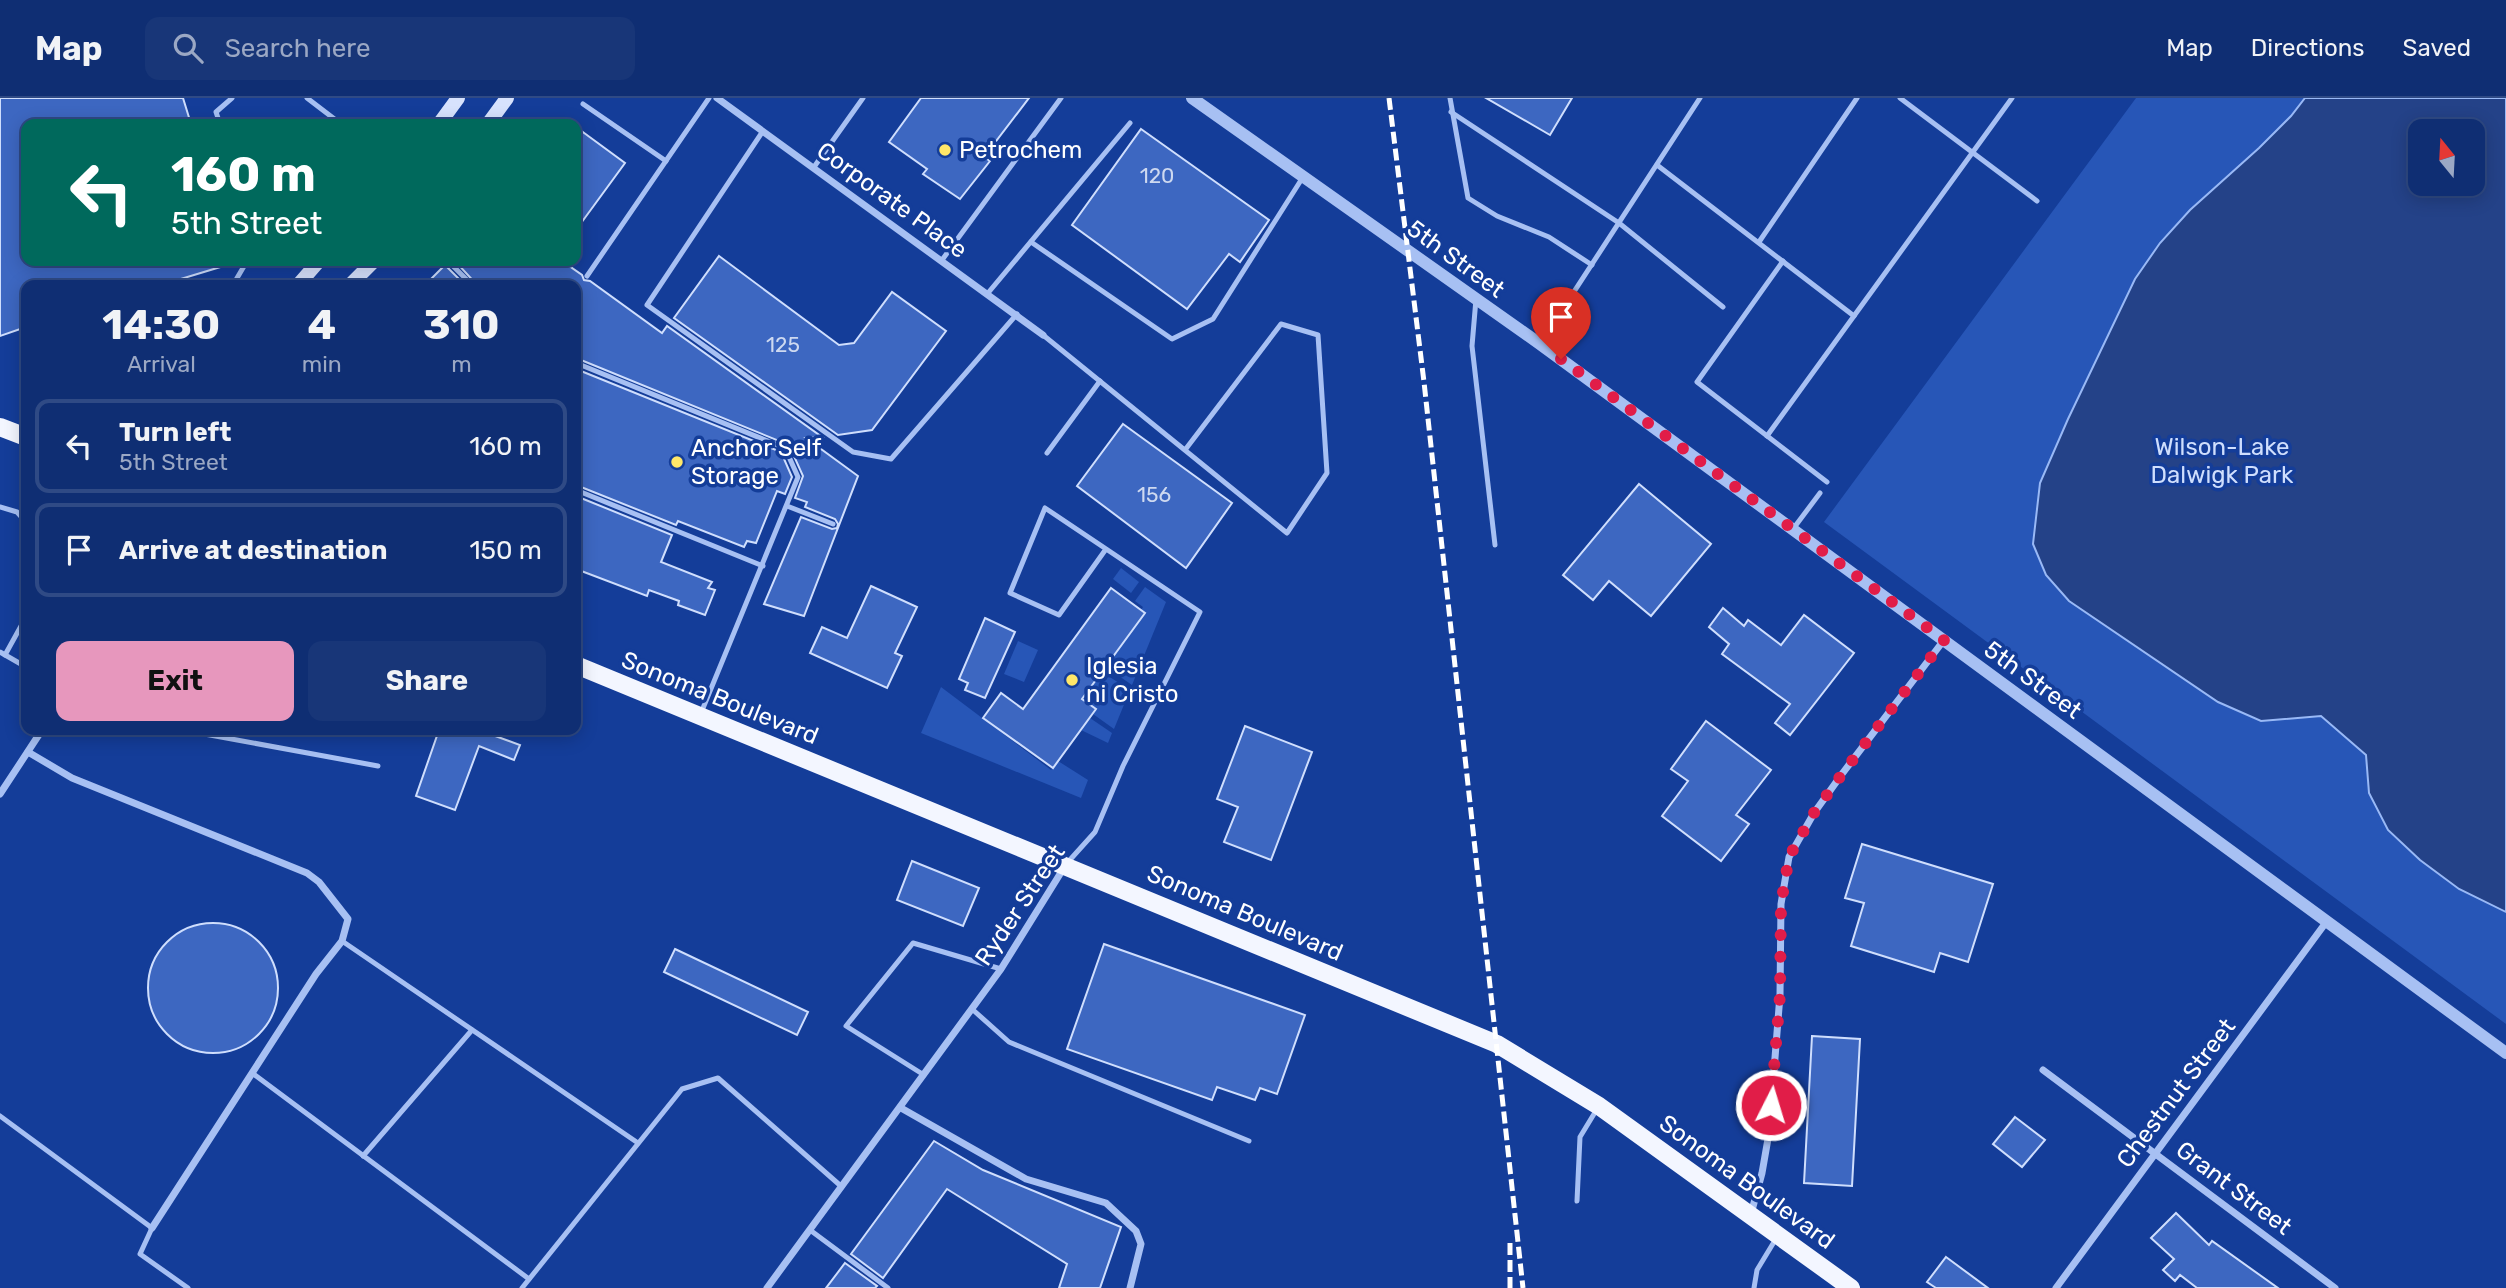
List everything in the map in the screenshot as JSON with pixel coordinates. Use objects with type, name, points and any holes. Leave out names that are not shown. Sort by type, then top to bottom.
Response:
[{"type":"main road","points":[[442,119],[457,98]]},
{"type":"main road","points":[[492,119],[507,98]]},
{"type":"main road","points":[[302,280],[315,266]]},
{"type":"main road","points":[[356,280],[369,266]]},
{"type":"main road","points":[[0,426],[21,435]]},
{"type":"main road","name":"Sonoma Boulevard","points":[[581,667],[1497,1044],[1598,1106],[1851,1288]]},
{"type":"street","name":"Corporate Place","points":[[717,98],[1043,335]]},
{"type":"street","name":"5th Street","points":[[1192,98],[1540,344],[2506,1053]]},
{"type":"street","points":[[1751,1215],[1769,1133],[1780,995],[1781,904],[1789,857],[1814,813],[1944,640]]},
{"type":"street","points":[[1,790],[39,735]]},
{"type":"street","points":[[28,752],[72,778],[307,873],[319,882],[348,919],[342,941],[316,974],[152,1228]]},
{"type":"street","name":"Ryder Street","points":[[767,1288],[1001,969],[1066,865]]},
{"type":"street","name":"Chestnut Street","points":[[2056,1288],[2327,921]]},
{"type":"street","name":"Grant Street","points":[[2043,1070],[2335,1288]]},
{"type":"street","points":[[901,1108],[1026,1179],[1107,1203],[1136,1231],[1141,1244],[1130,1288]]},
{"type":"lane","points":[[218,119],[216,112],[232,98]]},
{"type":"lane","points":[[307,98],[334,119]]},
{"type":"lane","points":[[587,276],[709,98]]},
{"type":"lane","points":[[814,167],[863,98]]},
{"type":"lane","points":[[942,260],[1061,98]]},
{"type":"lane","points":[[1450,98],[1468,198],[1496,216],[1549,237],[1592,265]]},
{"type":"lane","points":[[1540,344],[1700,98]]},
{"type":"lane","points":[[1759,242],[1857,98]]},
{"type":"lane","points":[[1900,98],[2037,201]]},
{"type":"lane","points":[[1767,436],[2012,98]]},
{"type":"lane","points":[[583,104],[666,161]]},
{"type":"lane","points":[[1451,112],[1619,223],[1723,307]]},
{"type":"lane","points":[[988,293],[1130,122]]},
{"type":"lane","points":[[763,131],[647,305],[853,452],[891,459],[1017,314]]},
{"type":"lane","points":[[1657,165],[1854,316]]},
{"type":"lane","points":[[1031,242],[1172,339],[1213,319],[1304,176]]},
{"type":"lane","points":[[1783,261],[1697,382],[1827,482]]},
{"type":"lane","points":[[453,266],[467,280]]},
{"type":"lane","points":[[1476,299],[1472,346],[1495,545]]},
{"type":"lane","points":[[1043,335],[1287,533],[1327,473],[1318,335],[1281,324],[1185,450]]},
{"type":"lane","points":[[581,365],[785,448],[798,477],[700,716]]},
{"type":"lane","points":[[1047,453],[1100,381]]},
{"type":"lane","points":[[581,492],[763,566]]},
{"type":"lane","points":[[1793,529],[1820,493]]},
{"type":"lane","points":[[787,506],[833,524]]},
{"type":"lane","points":[[0,507],[17,512],[21,516]]},
{"type":"lane","name":"Ryder Street","points":[[1066,865],[1095,832],[1123,766],[1200,612],[1045,508],[1010,593],[1059,615],[1106,549]]},
{"type":"lane","points":[[21,625],[3,653],[21,664]]},
{"type":"lane","points":[[210,735],[378,766]]},
{"type":"lane","points":[[342,941],[638,1143]]},
{"type":"lane","points":[[924,1075],[846,1026],[913,943],[1001,969]]},
{"type":"lane","points":[[972,1009],[1009,1042],[1248,1141]]},
{"type":"lane","points":[[363,1156],[472,1030]]},
{"type":"lane","points":[[252,1073],[529,1279]]},
{"type":"lane","points":[[522,1288],[682,1089],[718,1078],[842,1187]]},
{"type":"lane","points":[[1577,1201],[1580,1137],[1598,1106]]},
{"type":"lane","points":[[0,1116],[152,1228],[140,1254],[188,1288]]},
{"type":"lane","points":[[810,1230],[888,1288]]},
{"type":"lane","points":[[1754,1288],[1757,1270],[1778,1235]]},
{"type":"green space","name":"Wilson-Lake Dalwigk Park","points":[[2136,98],[2506,98],[2506,1024],[1824,522]]},
{"type":"green space","points":[[1121,568],[1139,582],[1131,593],[1113,579]]},
{"type":"green space","points":[[1145,587],[1166,602],[1132,685],[1106,667],[1145,613],[1141,610],[1143,607],[1135,601]]},
{"type":"green space","points":[[1018,641],[1038,650],[1024,682],[1004,674]]},
{"type":"green space","points":[[1102,672],[1130,690],[1114,729],[1093,714],[1096,709],[1082,699]]},
{"type":"green space","points":[[941,687],[1051,770],[1058,761],[1088,780],[1081,798],[921,733]]},
{"type":"green space","points":[[1090,718],[1112,733],[1108,743],[1081,730]]},
{"type":"shaded area","name":"Wilson-Lake Dalwigk Park","points":[[2305,98],[2506,98],[2506,912],[2459,889],[2420,860],[2388,830],[2369,793],[2366,755],[2321,716],[2261,721],[2218,702],[2069,601],[2046,575],[2033,544],[2040,483],[2135,279],[2160,243],[2190,210],[2259,148]]},
{"type":"building","points":[[0,98],[183,98],[189,119],[21,119],[21,266],[224,266],[178,280],[21,280],[21,329],[0,336]]},
{"type":"building","name":"Petrochem","points":[[921,98],[1029,98],[984,157],[990,161],[960,199],[923,174],[927,169],[889,142]]},
{"type":"building","points":[[1486,98],[1572,98],[1550,135]]},
{"type":"building","points":[[1141,129],[1269,220],[1240,262],[1229,254],[1187,309],[1072,225]]},
{"type":"building","points":[[581,131],[625,163],[581,223]]},
{"type":"building","points":[[719,256],[839,345],[854,343],[892,292],[946,331],[872,430],[838,435],[674,318]]},
{"type":"building","points":[[446,266],[460,280],[430,280]]},
{"type":"building","points":[[460,266],[569,266],[582,275],[584,280],[590,281],[662,333],[667,326],[822,437],[806,438],[858,476],[804,616],[764,604],[801,517],[832,529],[837,528],[838,524],[835,519],[805,507],[807,502],[795,498],[803,476],[789,445],[581,360],[581,280],[472,280]]},
{"type":"building","name":"Anchor Self Storage","points":[[581,371],[781,452],[792,477],[785,494],[777,491],[756,543],[747,541],[744,547],[678,521],[676,525],[581,487]]},
{"type":"building","points":[[1123,424],[1232,503],[1186,568],[1077,486]]},
{"type":"building","points":[[1639,484],[1711,544],[1651,616],[1609,581],[1593,600],[1563,575]]},
{"type":"building","name":"Anchor Self Storage","points":[[581,498],[672,535],[661,562],[712,582],[708,588],[715,590],[705,615],[678,605],[679,601],[649,590],[647,596],[581,571]]},
{"type":"building","points":[[871,586],[917,607],[895,653],[902,656],[887,688],[810,653],[822,627],[847,638]]},
{"type":"building","points":[[1111,588],[1145,613],[1082,699],[1096,709],[1053,768],[983,718],[1001,693],[1023,709]]},
{"type":"building","points":[[1723,608],[1744,626],[1748,620],[1781,645],[1804,615],[1854,653],[1790,735],[1775,723],[1790,704],[1722,654],[1729,644],[1709,627]]},
{"type":"building","points":[[985,618],[1015,632],[985,698],[965,690],[968,683],[959,679]]},
{"type":"building","points":[[1706,721],[1771,770],[1736,815],[1749,824],[1721,861],[1662,816],[1688,781],[1671,769]]},
{"type":"building","points":[[1245,726],[1312,752],[1271,860],[1224,842],[1238,807],[1217,799]]},
{"type":"building","points":[[437,735],[492,735],[520,745],[514,760],[479,746],[455,810],[416,796]]},
{"type":"building","points":[[1862,844],[1993,884],[1968,962],[1940,953],[1934,972],[1851,946],[1864,903],[1845,898]]},
{"type":"building","points":[[912,861],[979,888],[963,926],[897,900]]},
{"type":"building","points":[[213,923],[238,928],[259,942],[273,963],[278,988],[273,1013],[259,1034],[238,1048],[213,1053],[188,1048],[167,1034],[153,1013],[148,988],[153,963],[167,942],[188,928]]},
{"type":"building","points":[[1104,944],[1305,1015],[1277,1094],[1260,1088],[1255,1100],[1217,1087],[1212,1100],[1067,1049]]},
{"type":"building","points":[[675,949],[808,1012],[797,1035],[664,972]]},
{"type":"building","points":[[1812,1036],[1860,1039],[1852,1186],[1804,1183]]},
{"type":"building","points":[[2015,1117],[2045,1140],[2022,1167],[1993,1144]]},
{"type":"building","points":[[934,1141],[983,1170],[1121,1227],[1100,1288],[1059,1288],[1067,1264],[947,1189],[883,1278],[851,1254]]},
{"type":"building","points":[[2176,1213],[2209,1245],[2212,1241],[2278,1288],[2197,1288],[2180,1275],[2175,1281],[2163,1270],[2174,1259],[2151,1238]]},
{"type":"building","points":[[1946,1257],[1988,1288],[1936,1288],[1927,1282]]},
{"type":"building","points":[[845,1263],[877,1286],[826,1288]]},
{"type":"railway","points":[[1389,98],[1424,382],[1523,1288]]},
{"type":"railway","points":[[1510,1243],[1510,1288]]},
{"type":"place","name":"Petrochem","points":[[945,150]]},
{"type":"place","name":"Anchor Self Storage","points":[[677,462]]},
{"type":"place","name":"Iglesia ni Cristo","points":[[1072,680]]},
{"type":"route","points":[[1561,359],[1944,640],[1814,813],[1789,857],[1781,904],[1780,995],[1771,1105]]}]
